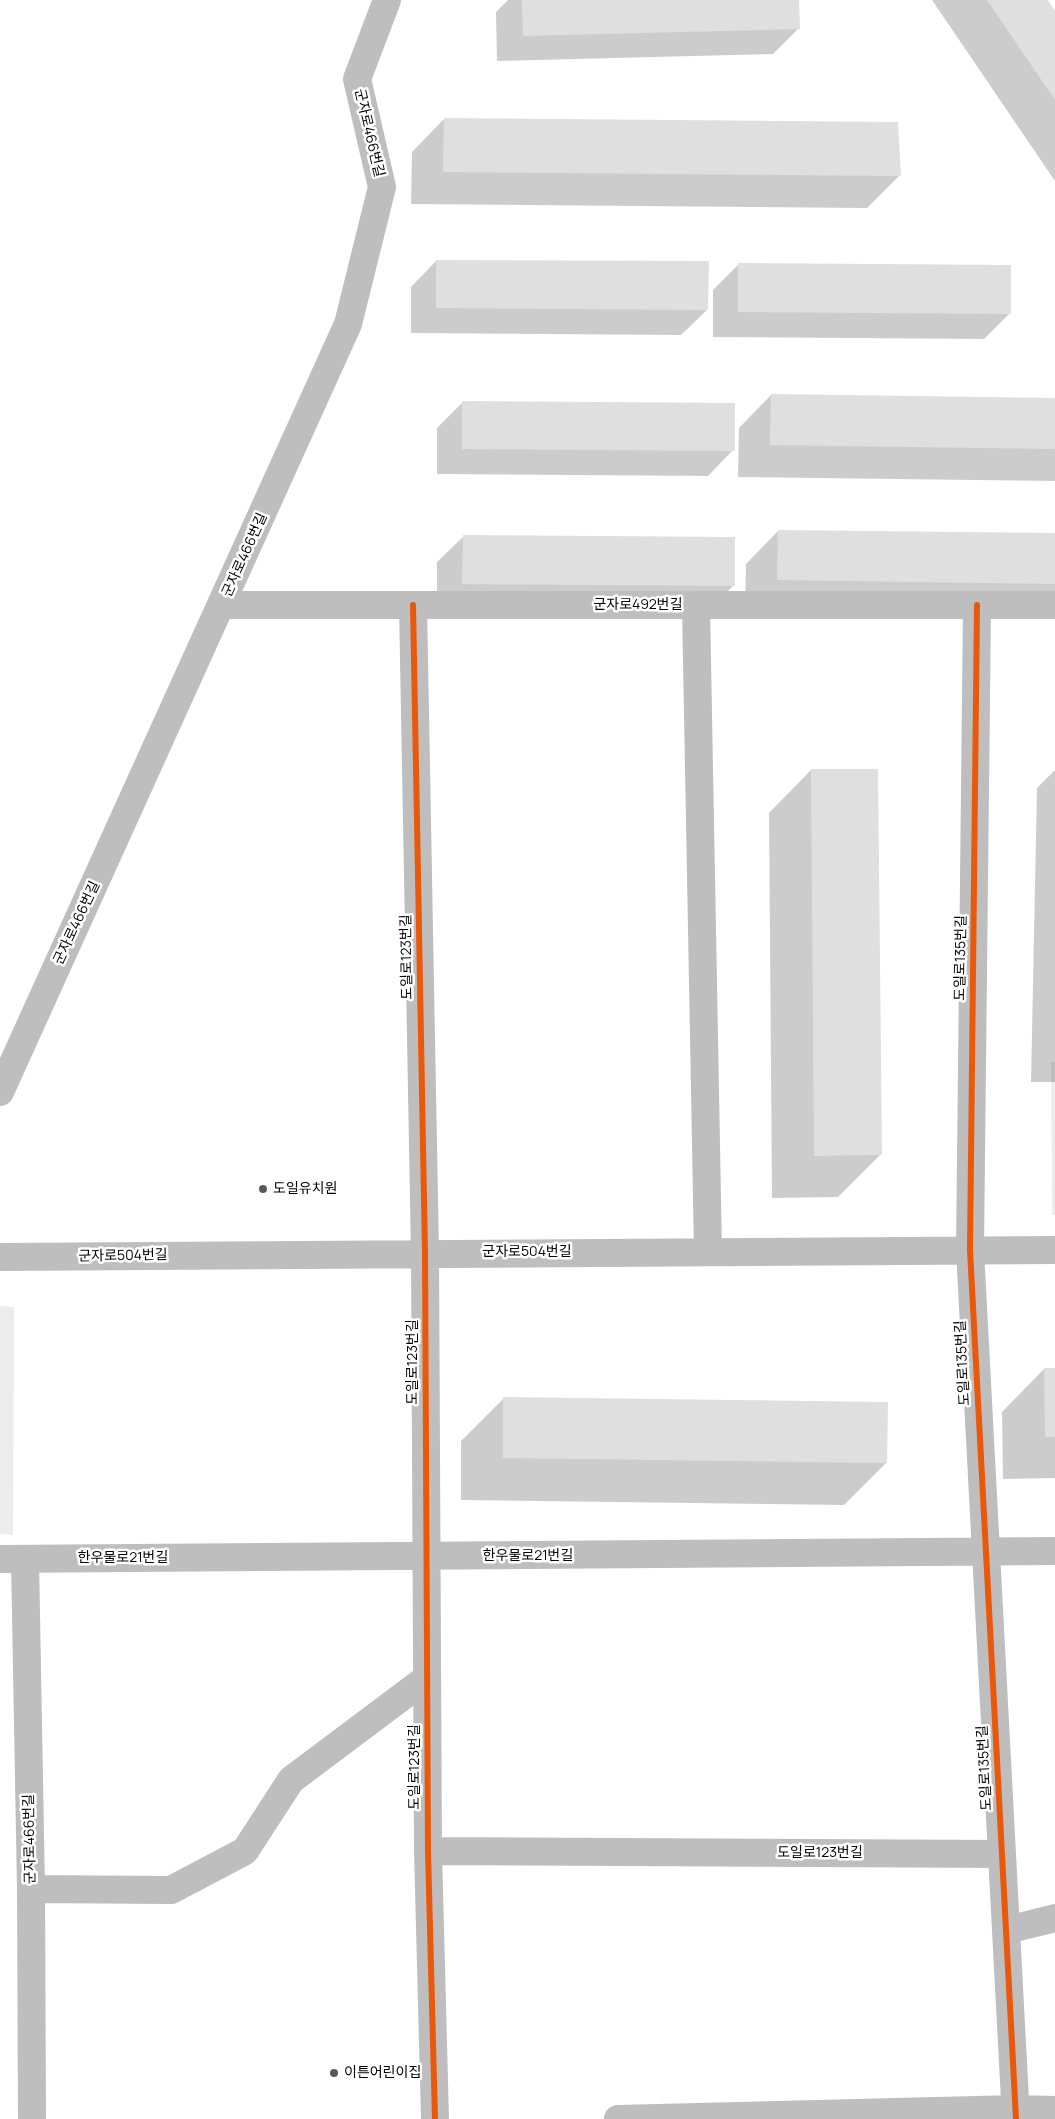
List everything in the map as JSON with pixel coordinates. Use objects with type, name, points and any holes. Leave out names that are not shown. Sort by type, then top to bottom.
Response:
[{"type":"street","name":"군자로466번길","points":[[0,1092],[348,324],[382,187],[357,79],[387,0]]},
{"type":"street","name":"군자로492번길","points":[[222,605],[1055,605]]},
{"type":"street","name":"도일로123번길","points":[[413,605],[425,1253],[428,1851],[435,2119]]},
{"type":"street","name":"도일로135번길","points":[[977,605],[970,1250],[1016,2114]]},
{"type":"street","points":[[696,606],[708,1252]]},
{"type":"street","name":"군자로504번길","points":[[0,1257],[1055,1250]]},
{"type":"street","name":"한우물로21번길","points":[[12,1559],[1055,1551]]},
{"type":"street","name":"군자로466번길","points":[[12,1559],[31,1889],[32,2119]]},
{"type":"street","points":[[31,1889],[171,1890],[212,1869],[245,1851],[291,1780],[427,1678]]},
{"type":"street","name":"도일로123번길","points":[[428,1851],[1002,1854]]},
{"type":"street","points":[[1006,1930],[1055,1918]]},
{"type":"street","points":[[618,2119],[1016,2114],[1055,2110]]},
{"type":"shaded area","points":[[1051,1062],[1055,1062],[1055,1215],[1052,1215]]},
{"type":"shaded area","points":[[0,1306],[14,1307],[13,1535],[0,1534]]},
{"type":"building","points":[[522,0],[799,0],[800,29],[523,36]]},
{"type":"building","points":[[987,0],[1048,0],[1055,11],[1055,100]]},
{"type":"building","points":[[444,118],[898,122],[901,176],[443,172]]},
{"type":"building","points":[[436,260],[709,261],[708,310],[436,308]]},
{"type":"building","points":[[738,263],[1011,265],[1011,314],[738,312]]},
{"type":"building","points":[[771,394],[1055,398],[1055,449],[770,445]]},
{"type":"building","points":[[462,401],[735,403],[735,451],[462,449]]},
{"type":"building","points":[[778,530],[1055,533],[1055,584],[777,580]]},
{"type":"building","points":[[463,535],[735,537],[735,586],[462,584]]},
{"type":"building","points":[[811,769],[878,769],[882,1155],[814,1156]]},
{"type":"building","points":[[1044,1368],[1055,1368],[1055,1437],[1045,1437]]},
{"type":"building","points":[[503,1397],[888,1402],[887,1463],[503,1458]]},
{"type":"cycle path","points":[[413,605],[425,1253],[428,1851],[435,2119]]},
{"type":"cycle path","points":[[977,605],[970,1250],[1016,2119]]},
{"type":"place","name":"도일유치원","points":[[263,1189]]},
{"type":"place","name":"이튼어린이집","points":[[334,2073]]}]
